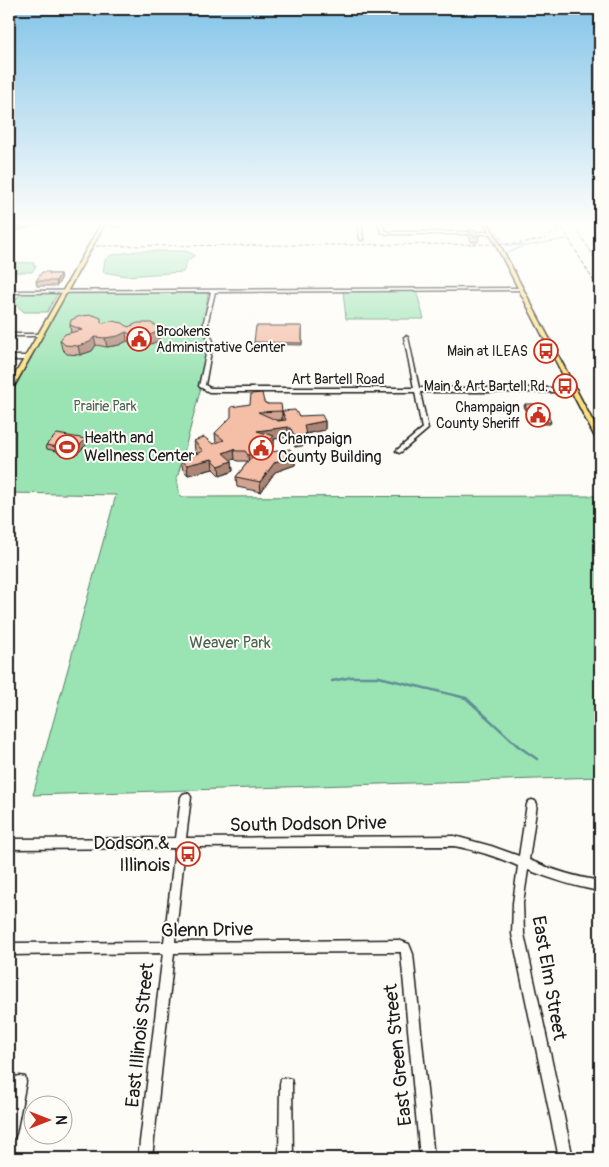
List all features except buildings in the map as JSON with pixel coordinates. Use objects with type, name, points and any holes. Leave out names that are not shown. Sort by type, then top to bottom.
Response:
[{"type":"main road","points":[[9,390],[10,383],[71,276]]},
{"type":"main road","points":[[515,276],[600,441]]},
{"type":"street","points":[[9,292],[521,289]]},
{"type":"street","name":"Art Bartell Road","points":[[213,291],[206,321],[206,330],[210,341],[203,388],[212,390],[574,390]]},
{"type":"street","points":[[9,335],[39,334]]},
{"type":"street","points":[[399,451],[425,429],[406,338]]},
{"type":"street","points":[[9,358],[26,358]]},
{"type":"street","name":"East Illinois Street","points":[[145,1158],[186,797]]},
{"type":"street","name":"East Elm Street","points":[[532,804],[518,903],[518,934],[566,1158]]},
{"type":"street","name":"South Dodson Drive","points":[[9,844],[454,841],[481,846],[575,882],[600,886]]},
{"type":"street","name":"Glenn Drive","points":[[9,949],[398,946],[405,948]]},
{"type":"street","name":"East Green Street","points":[[405,948],[427,1158]]},
{"type":"street","points":[[9,1133],[20,1082]]},
{"type":"street","points":[[286,1084],[286,1158]]},
{"type":"green space","points":[[416,290],[424,319],[346,319],[343,291]]},
{"type":"green space","points":[[21,292],[58,293],[47,312],[24,312],[14,303]]},
{"type":"green space","name":"Weaver Park","points":[[72,292],[203,292],[208,294],[203,324],[207,343],[200,391],[177,479],[180,497],[600,496],[600,777],[33,795],[116,495],[9,493],[9,397],[66,295]]},
{"type":"waterway","points":[[349,677],[379,677],[466,698],[518,746],[537,759]]},
{"type":"waterway","points":[[332,681],[347,678]]},
{"type":"railway","points":[[591,276],[600,292]]},
{"type":"place","name":"Brookens Administrative Center","points":[[139,339]]},
{"type":"place","name":"Main at ILEAS","points":[[546,351]]},
{"type":"place","name":"Main & Art Bartell Rd.","points":[[565,386]]},
{"type":"place","name":"Champaign County Sheriff","points":[[538,415]]},
{"type":"place","name":"Health and Wellness Center","points":[[67,447]]},
{"type":"place","name":"Champaign County Building","points":[[261,448]]},
{"type":"place","name":"Dodson & Illinois","points":[[188,854]]},
{"type":"park label","name":"Prairie Park","points":[[105,406]]}]
